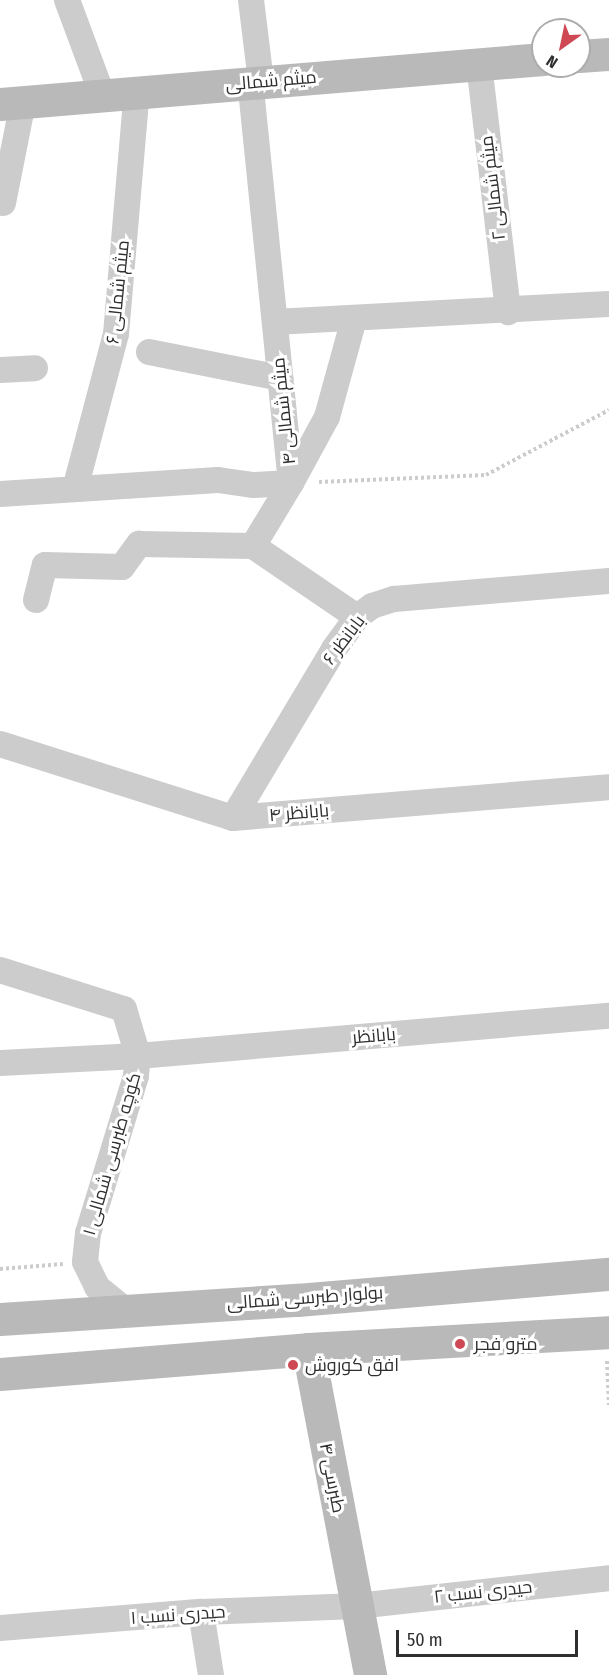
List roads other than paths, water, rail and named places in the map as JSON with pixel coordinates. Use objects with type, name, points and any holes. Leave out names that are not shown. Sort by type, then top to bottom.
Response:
[{"type":"main road","points":[[591,55],[609,54]]},
{"type":"main road","name":"میثم شمالی","points":[[11,103],[531,60]]},
{"type":"main road","name":"بولوار طبرسی شمالی","points":[[0,1319],[124,1309],[297,1300],[609,1274]]},
{"type":"main road","points":[[0,1374],[308,1349],[607,1332]]},
{"type":"main road","name":"طبرسی ۴","points":[[308,1349],[370,1675]]},
{"type":"street","points":[[67,0],[102,94]]},
{"type":"street","name":"میثم شمالی ۴","points":[[251,0],[275,322],[291,483],[253,546]]},
{"type":"street","name":"میثم شمالی ۲","points":[[479,64],[508,312]]},
{"type":"street","name":"میثم شمالی ۶","points":[[75,489],[116,334],[137,91]]},
{"type":"street","points":[[3,203],[11,103]]},
{"type":"street","points":[[275,322],[508,312],[609,304]]},
{"type":"street","points":[[0,494],[218,480],[254,485],[291,483],[327,417],[354,319]]},
{"type":"street","points":[[149,351],[280,378]]},
{"type":"street","points":[[0,370],[35,368]]},
{"type":"street","points":[[36,600],[45,565],[122,567],[139,544],[253,546],[357,617]]},
{"type":"street","name":"بابانظر ۶","points":[[232,818],[357,617],[372,606],[394,599],[609,581]]},
{"type":"street","name":"بابانظر ۴","points":[[0,744],[232,818],[609,787]]},
{"type":"street","points":[[0,970],[124,1008],[138,1056]]},
{"type":"street","name":"بابانظر","points":[[0,1063],[138,1056],[609,1016]]},
{"type":"street","name":"کوچه طبرسی شمالی ۱","points":[[124,1309],[97,1287],[85,1262],[88,1233],[129,1107],[138,1056]]},
{"type":"street","name":"حیدری نسب ۲","points":[[357,1606],[609,1578]]},
{"type":"street","name":"حیدری نسب ۱","points":[[0,1628],[201,1612],[357,1606]]},
{"type":"street","points":[[201,1612],[211,1675]]},
{"type":"place","name":"مترو فجر","points":[[460,1344]]},
{"type":"place","name":"افق کوروش","points":[[293,1365]]}]
